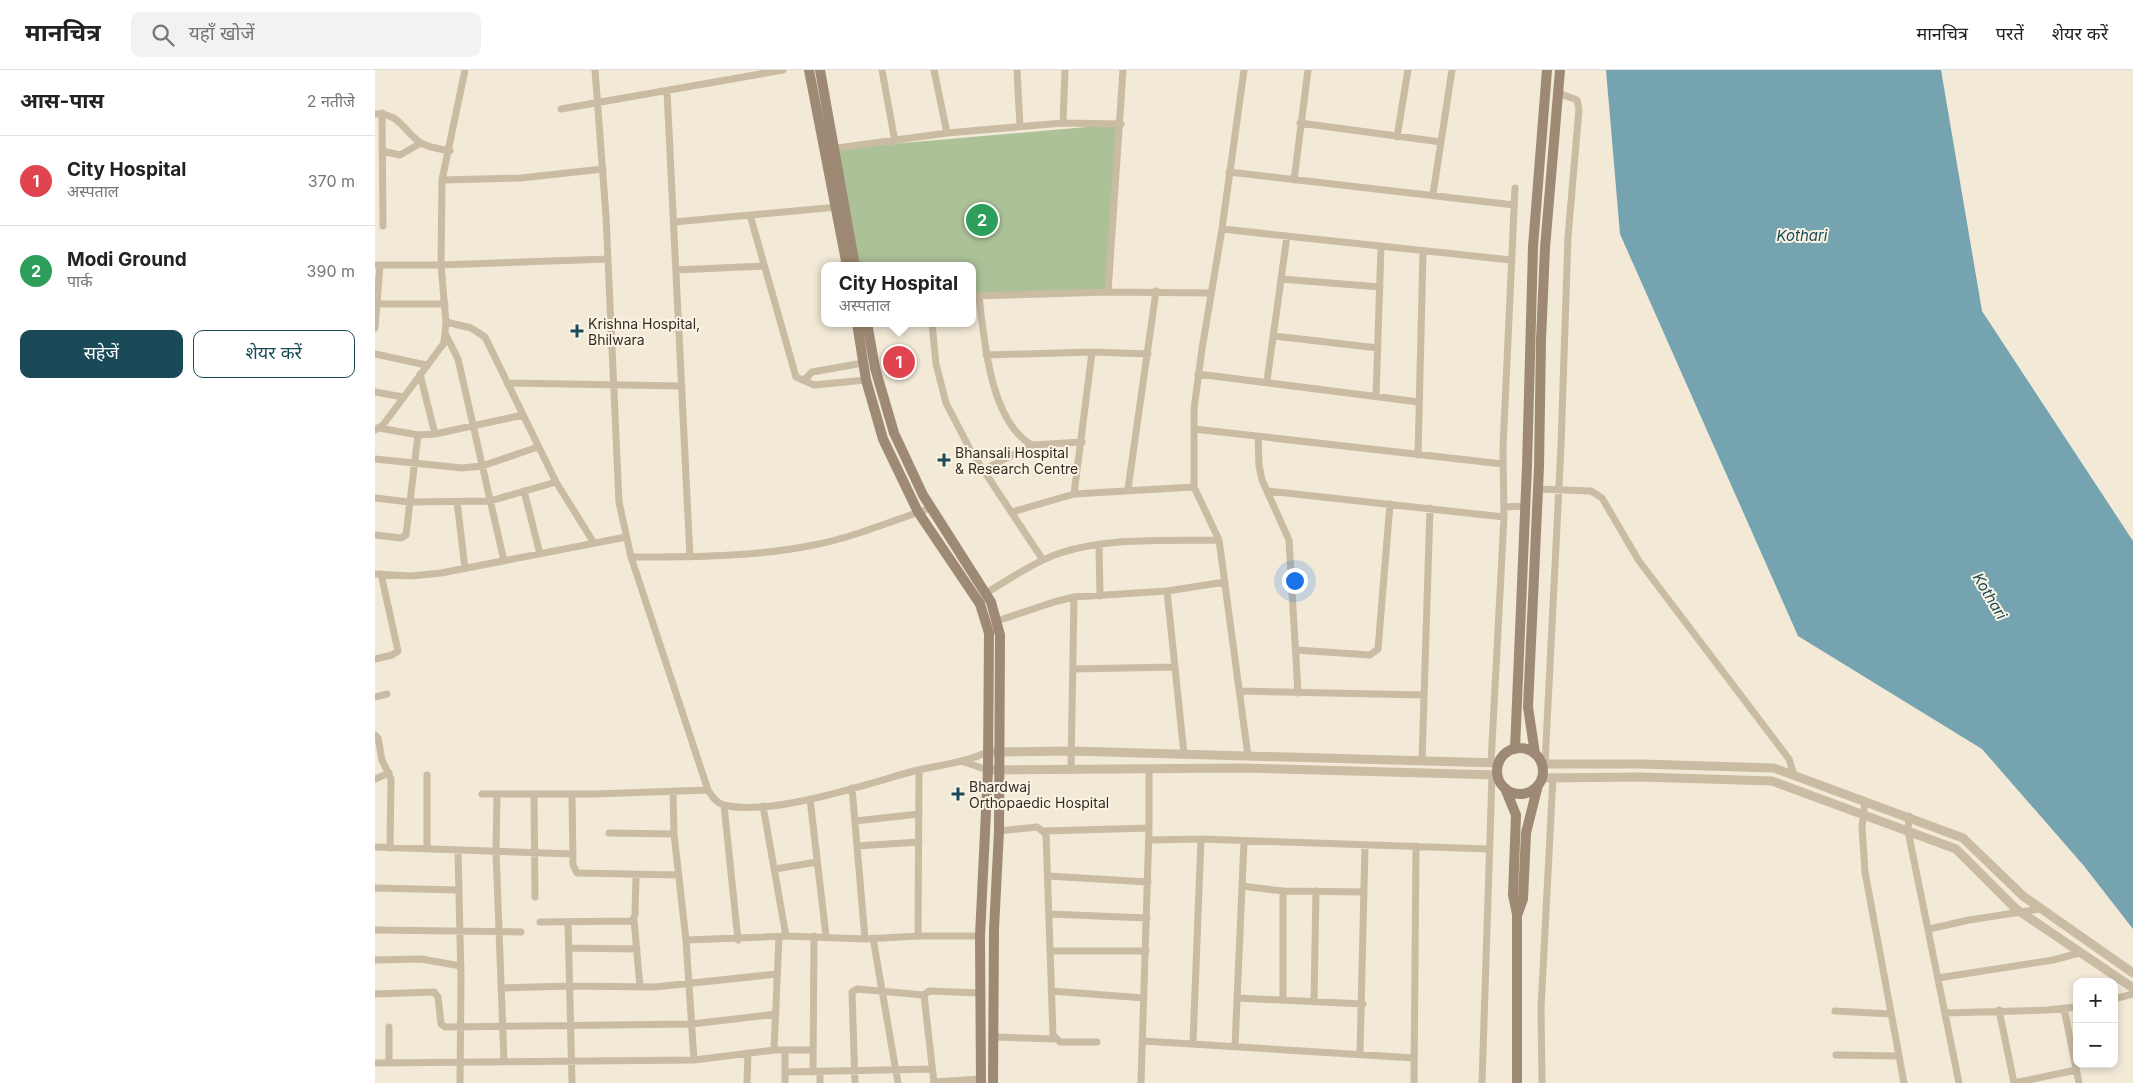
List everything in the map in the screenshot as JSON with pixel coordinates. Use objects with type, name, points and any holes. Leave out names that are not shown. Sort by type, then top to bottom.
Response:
[{"type":"main road","points":[[809,70],[854,262]]},
{"type":"main road","points":[[820,70],[829,149]]},
{"type":"main road","points":[[1515,749],[1526,506],[1533,247],[1547,70]]},
{"type":"main road","points":[[1535,754],[1528,707],[1539,489],[1545,248],[1559,70]]},
{"type":"main road","points":[[840,206],[847,262]]},
{"type":"main road","points":[[858,327],[866,380],[883,439],[918,512],[970,587],[987,623],[989,646],[988,770],[980,936],[981,1081]]},
{"type":"main road","points":[[868,327],[875,368],[894,433],[931,508],[986,593],[997,621],[1001,653],[999,830],[994,930],[995,1037],[993,1083]]},
{"type":"main road","points":[[1519,646],[1531,647]]},
{"type":"main road","points":[[1517,914],[1523,899],[1526,833],[1543,764],[1535,754],[1526,749],[1515,749],[1505,754],[1495,763],[1495,776],[1505,788],[1516,815],[1513,895],[1517,914],[1517,1083]]},
{"type":"main road","points":[[1505,788],[1515,793],[1523,794],[1531,791],[1540,781]]},
{"type":"street","points":[[465,70],[450,151],[442,180],[441,266],[447,335],[458,359],[504,561]]},
{"type":"street","points":[[595,70],[603,169],[619,502],[631,558],[707,790],[717,802],[724,805],[763,806],[810,799],[919,770],[964,762],[988,752],[1071,751],[1495,763],[1504,517],[1503,464],[1515,188]]},
{"type":"street","points":[[733,70],[735,79]]},
{"type":"street","points":[[561,109],[783,70]]},
{"type":"street","points":[[882,70],[895,142]]},
{"type":"street","points":[[934,70],[947,133]]},
{"type":"street","points":[[1017,70],[1020,126]]},
{"type":"street","points":[[1063,122],[1065,70]]},
{"type":"street","points":[[1108,292],[1121,124],[1123,70]]},
{"type":"street","points":[[1244,70],[1222,229],[1199,374],[1194,429],[1194,487],[1219,540],[1248,756]]},
{"type":"street","points":[[1294,180],[1308,70]]},
{"type":"street","points":[[1397,137],[1409,70]]},
{"type":"street","points":[[1433,194],[1452,70]]},
{"type":"street","points":[[667,91],[690,557]]},
{"type":"street","points":[[1558,92],[1577,100],[1579,109],[1568,237],[1559,489],[1543,764],[1641,764],[1774,768],[1794,775],[1909,816],[1963,838],[2040,909],[2133,973]]},
{"type":"street","points":[[379,113],[405,126],[421,143],[450,151]]},
{"type":"street","points":[[379,113],[382,151],[383,226]]},
{"type":"street","points":[[829,149],[895,142],[947,133],[1063,122],[1121,124]]},
{"type":"street","points":[[1300,123],[1441,142]]},
{"type":"street","points":[[382,151],[400,155],[421,143]]},
{"type":"street","points":[[442,180],[521,178],[603,169]]},
{"type":"street","points":[[1229,172],[1433,194],[1514,205]]},
{"type":"street","points":[[674,222],[840,206]]},
{"type":"street","points":[[750,215],[794,374],[799,379],[814,386],[866,380]]},
{"type":"street","points":[[1222,229],[1511,260]]},
{"type":"street","points":[[1267,381],[1287,236]]},
{"type":"street","points":[[1376,396],[1381,247]]},
{"type":"street","points":[[1418,455],[1423,252]]},
{"type":"street","points":[[375,328],[377,265],[441,266],[608,259]]},
{"type":"street","points":[[677,270],[764,266]]},
{"type":"street","points":[[1281,279],[1380,287]]},
{"type":"street","points":[[1128,489],[1156,291]]},
{"type":"street","points":[[1032,445],[1018,434],[1012,425],[994,388],[986,355],[976,296],[1156,291],[1211,293]]},
{"type":"street","points":[[377,304],[445,304]]},
{"type":"street","points":[[447,322],[471,328],[485,337],[556,482],[594,543]]},
{"type":"street","points":[[932,327],[936,364],[943,395],[959,430],[983,470],[1043,560]]},
{"type":"street","points":[[377,429],[426,365],[439,352],[447,335]]},
{"type":"street","points":[[1273,336],[1378,348]]},
{"type":"street","points":[[986,355],[1092,352],[1148,354]]},
{"type":"street","points":[[1074,494],[1092,352]]},
{"type":"street","points":[[375,354],[426,365]]},
{"type":"street","points":[[804,380],[812,372],[863,363]]},
{"type":"street","points":[[419,374],[435,434]]},
{"type":"street","points":[[1199,374],[1267,381],[1419,402]]},
{"type":"street","points":[[507,383],[683,386]]},
{"type":"street","points":[[375,392],[403,397]]},
{"type":"street","points":[[377,429],[418,435],[435,434],[523,416]]},
{"type":"street","points":[[1194,429],[1503,464]]},
{"type":"street","points":[[375,535],[401,538],[405,536],[418,435]]},
{"type":"street","points":[[1258,436],[1259,465],[1267,491],[1285,526],[1289,540],[1298,693]]},
{"type":"street","points":[[983,470],[1032,445],[1082,442]]},
{"type":"street","points":[[375,459],[463,468],[482,466],[538,447]]},
{"type":"street","points":[[375,498],[409,502],[490,501],[556,482]]},
{"type":"street","points":[[1012,512],[1074,494],[1128,489],[1194,487]]},
{"type":"street","points":[[1539,489],[1591,492],[1601,498],[1639,561],[1789,759],[1794,775]]},
{"type":"street","points":[[524,491],[540,554]]},
{"type":"street","points":[[1267,491],[1504,517]]},
{"type":"street","points":[[457,502],[465,568]]},
{"type":"street","points":[[1296,650],[1370,655],[1378,649],[1390,504]]},
{"type":"street","points":[[1504,507],[1526,506]]},
{"type":"street","points":[[631,558],[690,557],[777,551],[813,546],[931,508]]},
{"type":"street","points":[[1422,761],[1430,508]]},
{"type":"street","points":[[375,659],[393,655],[397,651],[378,574],[411,576],[465,568],[626,537]]},
{"type":"street","points":[[986,593],[1043,560],[1077,548],[1099,545],[1219,540]]},
{"type":"street","points":[[1099,545],[1100,596]]},
{"type":"street","points":[[997,621],[1074,597],[1167,592],[1225,582]]},
{"type":"street","points":[[1167,592],[1184,754]]},
{"type":"street","points":[[1071,769],[1074,597]]},
{"type":"street","points":[[1073,669],[1175,667]]},
{"type":"street","points":[[1239,691],[1424,695]]},
{"type":"street","points":[[375,697],[387,694]]},
{"type":"street","points":[[375,735],[378,738],[381,760],[389,773],[391,784],[390,848]]},
{"type":"street","points":[[964,762],[988,770],[1244,768],[1495,776],[1489,849],[1482,1083]]},
{"type":"street","points":[[918,936],[919,770]]},
{"type":"street","points":[[1141,1083],[1148,882],[1149,770]]},
{"type":"street","points":[[375,779],[389,773]]},
{"type":"street","points":[[427,775],[427,849]]},
{"type":"street","points":[[1540,781],[1553,778],[1641,777],[1772,782],[1956,849],[2020,912],[2133,988]]},
{"type":"street","points":[[1542,1083],[1541,1008],[1553,778]]},
{"type":"street","points":[[852,788],[857,846],[869,938],[898,1083]]},
{"type":"street","points":[[482,794],[572,794],[707,790]]},
{"type":"street","points":[[673,792],[674,834],[690,984],[694,1060]]},
{"type":"street","points":[[497,794],[496,851],[501,931],[502,1026],[505,1062]]},
{"type":"street","points":[[534,794],[535,897]]},
{"type":"street","points":[[572,794],[574,869],[579,874],[679,875]]},
{"type":"street","points":[[810,799],[826,936]]},
{"type":"street","points":[[1865,801],[1863,814],[1865,872],[1904,1083]]},
{"type":"street","points":[[724,805],[738,940]]},
{"type":"street","points":[[763,806],[775,869],[783,936],[777,974],[774,1050]]},
{"type":"street","points":[[855,821],[919,814]]},
{"type":"street","points":[[1909,816],[1908,831],[1959,1083]]},
{"type":"street","points":[[999,830],[1037,827],[1044,831],[1149,828]]},
{"type":"street","points":[[1044,831],[1047,838],[1052,1033],[1055,1039]]},
{"type":"street","points":[[609,833],[674,834]]},
{"type":"street","points":[[1149,840],[1201,839],[1244,842],[1489,849]]},
{"type":"street","points":[[1193,1044],[1201,839]]},
{"type":"street","points":[[857,846],[919,842]]},
{"type":"street","points":[[1235,1046],[1244,842]]},
{"type":"street","points":[[1360,1052],[1363,1004],[1365,846]]},
{"type":"street","points":[[1414,1083],[1416,846]]},
{"type":"street","points":[[375,847],[573,854]]},
{"type":"street","points":[[458,850],[462,1026],[460,1083]]},
{"type":"street","points":[[775,869],[817,862]]},
{"type":"street","points":[[636,875],[633,920],[641,987]]},
{"type":"street","points":[[1048,876],[1148,882]]},
{"type":"street","points":[[1242,886],[1283,892],[1364,892]]},
{"type":"street","points":[[375,888],[459,890]]},
{"type":"street","points":[[1315,1002],[1317,891]]},
{"type":"street","points":[[1283,892],[1283,1000]]},
{"type":"street","points":[[1929,928],[2040,909]]},
{"type":"street","points":[[1049,914],[1147,918]]},
{"type":"street","points":[[540,922],[633,920]]},
{"type":"street","points":[[568,922],[572,1083]]},
{"type":"street","points":[[375,930],[460,933],[521,932]]},
{"type":"street","points":[[686,940],[738,940],[783,936],[869,938],[980,936]]},
{"type":"street","points":[[814,936],[813,1050],[820,1083]]},
{"type":"street","points":[[569,948],[637,949]]},
{"type":"street","points":[[1050,951],[1146,951]]},
{"type":"street","points":[[1938,978],[2053,960],[2079,953]]},
{"type":"street","points":[[375,960],[421,959],[461,966]]},
{"type":"street","points":[[502,988],[570,986],[641,987],[690,984],[777,974]]},
{"type":"street","points":[[855,1083],[851,993],[857,989],[924,994],[929,991],[980,994]]},
{"type":"street","points":[[1051,991],[1144,998]]},
{"type":"street","points":[[375,994],[434,992],[438,997],[441,1024],[445,1027],[692,1024],[776,1014]]},
{"type":"street","points":[[924,994],[934,1083],[981,1081]]},
{"type":"street","points":[[2118,998],[2133,994]]},
{"type":"street","points":[[1237,998],[1363,1004]]},
{"type":"street","points":[[1945,1013],[2073,1007]]},
{"type":"street","points":[[2064,1008],[2079,1083]]},
{"type":"street","points":[[1999,1010],[2014,1083],[2077,1070]]},
{"type":"street","points":[[1835,1011],[1891,1014]]},
{"type":"street","points":[[389,1027],[389,1063]]},
{"type":"street","points":[[995,1037],[1055,1039],[1060,1042],[1097,1042]]},
{"type":"street","points":[[1143,1041],[1360,1052],[1415,1058]]},
{"type":"street","points":[[375,1063],[694,1060],[774,1050],[813,1050]]},
{"type":"street","points":[[785,1050],[785,1083]]},
{"type":"street","points":[[747,1083],[748,1053]]},
{"type":"street","points":[[1836,1054],[1898,1056]]},
{"type":"street","points":[[785,1072],[932,1069]]},
{"type":"green space","points":[[1121,124],[1108,292],[976,296],[976,262],[858,262],[834,149]]},
{"type":"water","name":"Kothari","points":[[1606,70],[1941,70],[1982,311],[2133,541],[2133,929],[2084,866],[1982,749],[1798,636],[1620,234]]},
{"type":"place","name":"Modi Ground","points":[[982,220]]},
{"type":"place","name":"Krishna Hospital, Bhilwara","points":[[577,331]]},
{"type":"place","name":"City Hospital","points":[[899,362]]},
{"type":"place","name":"Bhansali Hospital & Research Centre","points":[[944,460]]},
{"type":"place","name":"Bhardwaj Orthopaedic Hospital","points":[[958,794]]}]
